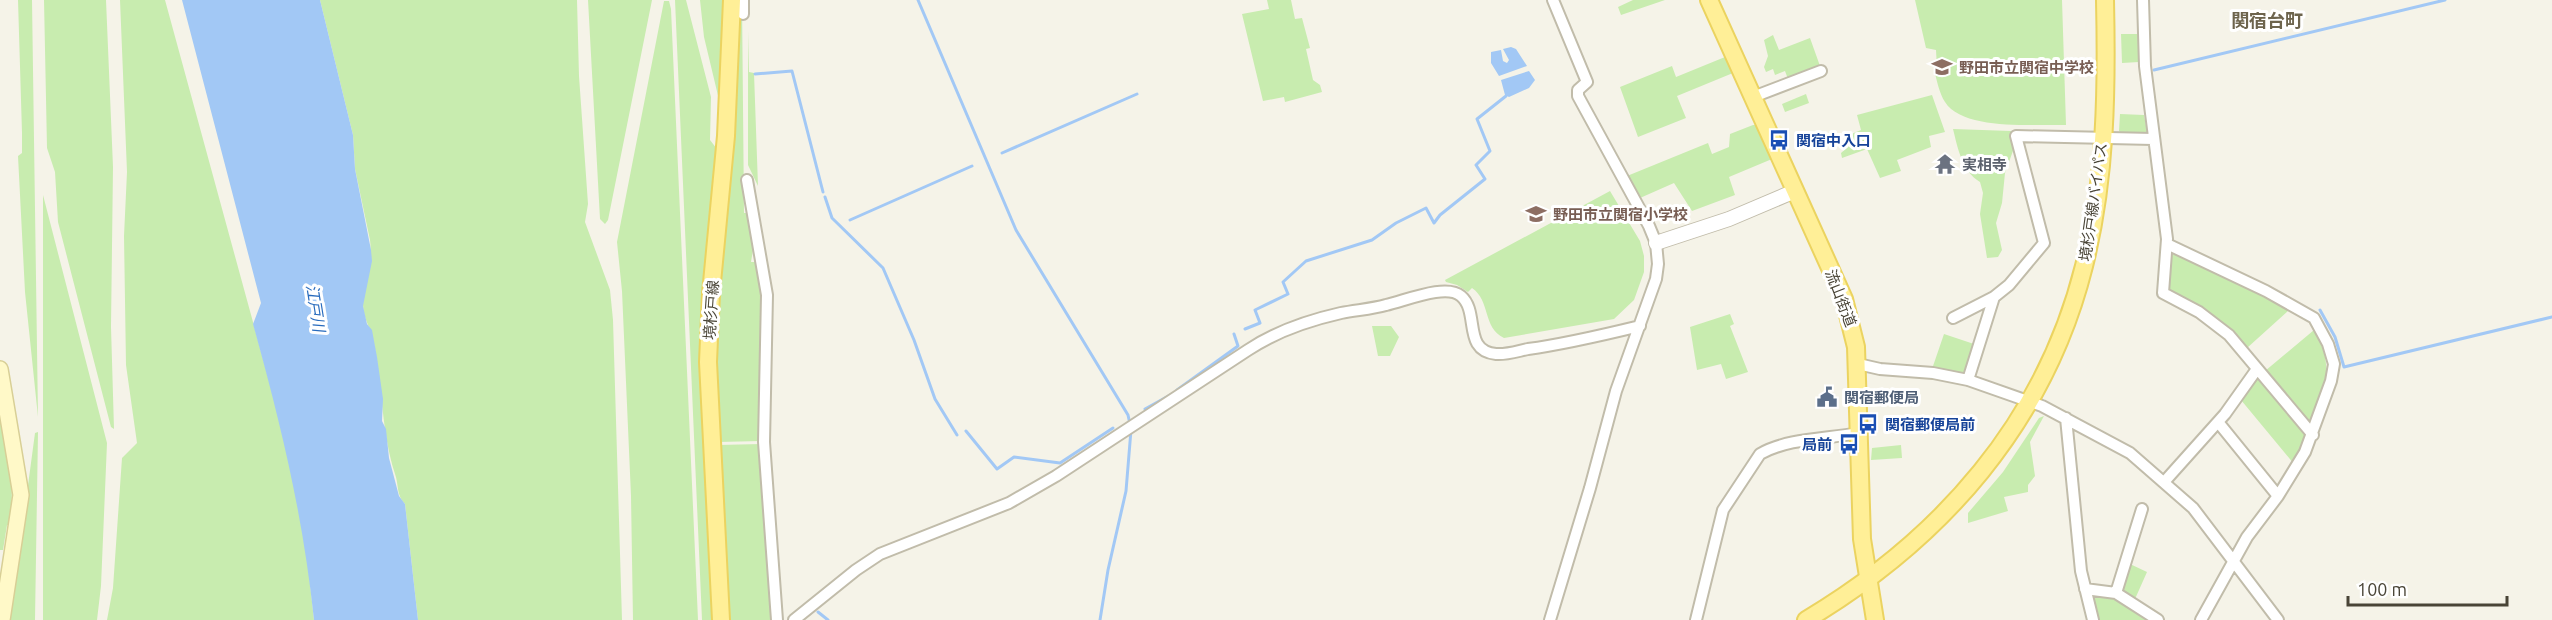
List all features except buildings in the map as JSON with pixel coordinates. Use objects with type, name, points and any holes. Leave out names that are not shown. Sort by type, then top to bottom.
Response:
[{"type":"main road","name":"境杉戸線","points":[[721,620],[708,362],[711,293],[726,136],[732,0]]},
{"type":"main road","name":"流山街道","points":[[1709,0],[1847,307],[1854,333],[1858,364],[1862,539],[1875,620]]},
{"type":"main road","name":"境杉戸線バイパス","points":[[1806,620],[1868,579],[1916,542],[1959,500],[1997,452],[2029,402],[2061,337],[2085,266],[2097,198],[2103,139],[2104,0]]},
{"type":"main road","points":[[0,369],[21,495],[8,593],[2,620]]},
{"type":"street","points":[[743,0],[743,14]]},
{"type":"street","points":[[1550,620],[1590,488],[1616,391],[1656,279],[1658,264],[1656,243],[1649,226],[1578,96],[1578,90],[1587,82],[1553,0]]},
{"type":"street","points":[[2143,0],[2145,66],[2167,244],[2163,293],[2216,323],[2313,435]]},
{"type":"street","points":[[1753,97],[1821,71]]},
{"type":"street","points":[[1953,318],[1994,297],[2009,285],[2044,243],[2016,136],[2153,139]]},
{"type":"street","points":[[747,180],[767,295],[764,442],[777,620]]},
{"type":"street","points":[[1656,243],[1729,219],[1795,191]]},
{"type":"street","points":[[2167,244],[2266,291],[2314,318],[2328,344],[2334,364],[2331,381],[2313,435],[2296,470],[2247,537],[2201,620]]},
{"type":"street","points":[[794,620],[856,570],[880,554],[1009,503],[1056,476],[1263,340],[1340,313],[1376,308],[1428,293],[1447,291],[1462,296],[1468,305],[1474,339],[1482,348],[1495,354],[1571,343],[1640,326]]},
{"type":"street","points":[[1968,380],[1994,297]]},
{"type":"street","points":[[1858,364],[1881,369],[1933,373],[1968,380],[2066,418],[2130,453],[2165,481],[2193,508],[2278,620]]},
{"type":"street","points":[[2165,481],[2218,422],[2257,369]]},
{"type":"street","points":[[2066,418],[2085,589],[2093,620]]},
{"type":"street","points":[[2218,422],[2278,496]]},
{"type":"street","points":[[1696,620],[1723,510],[1760,454],[1805,441],[1858,433]]},
{"type":"street","points":[[2116,593],[2142,508]]},
{"type":"street","points":[[0,567],[8,593]]},
{"type":"street","points":[[2085,589],[2116,593],[2158,620]]},
{"type":"green space","points":[[18,0],[32,0],[38,417],[25,292],[18,156],[22,153],[22,133]]},
{"type":"green space","points":[[44,0],[106,0],[113,167],[111,327],[114,429],[111,427],[58,222],[55,172],[47,148]]},
{"type":"green space","points":[[120,0],[165,0],[274,399],[297,494],[306,547],[314,620],[107,620],[113,588],[122,458],[137,443],[126,365],[124,236],[127,172]]},
{"type":"green space","points":[[320,0],[577,0],[579,76],[588,204],[585,222],[610,290],[613,320],[622,620],[418,620],[405,504],[399,493],[390,457],[374,344],[363,310],[370,240],[355,169],[353,135]]},
{"type":"green space","points":[[588,0],[652,0],[608,220],[605,224],[600,219]]},
{"type":"green space","points":[[675,0],[686,0],[711,97],[710,140],[720,153],[716,193],[714,620],[702,620]]},
{"type":"green space","points":[[700,0],[727,0],[720,104],[704,37]]},
{"type":"green space","points":[[738,0],[742,0],[744,213],[750,213],[754,244],[751,262],[758,262],[764,308],[761,441],[718,442],[715,349],[730,179]]},
{"type":"green space","points":[[1267,0],[1291,0],[1295,19],[1302,18],[1310,48],[1306,49],[1313,80],[1320,85],[1322,92],[1285,102],[1284,97],[1263,101],[1242,14],[1269,9]]},
{"type":"green space","points":[[1633,0],[1665,0],[1621,15],[1618,7]]},
{"type":"green space","points":[[1915,0],[2062,0],[2066,125],[1983,122],[1967,118],[1954,111],[1945,102],[1940,91],[1934,70],[1937,68],[1936,50],[1926,48]]},
{"type":"green space","points":[[664,1],[669,1],[671,9],[698,620],[633,620],[631,496],[622,291],[617,242]]},
{"type":"green space","points":[[748,31],[749,72],[754,73],[758,186],[748,165]]},
{"type":"green space","points":[[2121,34],[2139,34],[2139,62],[2122,63]]},
{"type":"green space","points":[[1773,35],[1779,50],[1810,38],[1820,66],[1788,79],[1785,71],[1775,75],[1773,69],[1766,72],[1764,67],[1768,56],[1764,40]]},
{"type":"green space","points":[[1725,57],[1733,73],[1677,96],[1686,118],[1638,137],[1620,87],[1672,66],[1676,77]]},
{"type":"green space","points":[[1806,94],[1809,103],[1785,112],[1782,104]]},
{"type":"green space","points":[[1932,95],[1945,132],[1929,136],[1931,147],[1897,160],[1901,171],[1880,178],[1867,149],[1842,158],[1841,153],[1848,147],[1844,137],[1861,130],[1857,115]]},
{"type":"green space","points":[[2120,114],[2144,115],[2147,131],[2144,135],[2123,135],[2119,131]]},
{"type":"green space","points":[[1756,125],[1772,159],[1729,177],[1735,195],[1692,211],[1674,183],[1640,198],[1627,176],[1708,143],[1712,154],[1729,147],[1730,134]]},
{"type":"green space","points":[[1953,129],[2011,131],[2014,148],[2005,173],[2002,203],[1996,223],[2002,250],[1998,257],[1987,258],[1980,214],[1983,193],[1980,182],[1965,166]]},
{"type":"green space","points":[[1610,191],[1640,241],[1644,256],[1644,272],[1634,300],[1614,319],[1504,338],[1492,327],[1478,293],[1472,288],[1468,292],[1457,285],[1446,282],[1445,280]]},
{"type":"green space","points":[[43,195],[107,443],[101,586],[97,620],[43,620]]},
{"type":"green space","points":[[2175,254],[2289,310],[2247,348],[2218,319],[2170,291],[2168,287],[2170,256]]},
{"type":"green space","points":[[1730,314],[1734,324],[1730,326],[1748,372],[1726,379],[1721,364],[1697,370],[1690,327]]},
{"type":"green space","points":[[1372,326],[1391,326],[1399,337],[1390,356],[1378,356]]},
{"type":"green space","points":[[2314,330],[2324,354],[2326,375],[2314,420],[2307,422],[2265,371]]},
{"type":"green space","points":[[1944,334],[1974,344],[1965,371],[1960,374],[1932,369]]},
{"type":"green space","points":[[2261,379],[2306,435],[2307,440],[2294,464],[2241,400],[2256,380]]},
{"type":"green space","points":[[0,411],[8,454],[12,495],[10,526],[7,525],[3,550],[0,550]]},
{"type":"green space","points":[[2044,416],[2030,442],[2035,476],[2028,485],[2028,492],[2004,497],[2008,511],[1968,523],[1968,513],[2003,472],[2039,418]]},
{"type":"green space","points":[[38,432],[35,620],[10,620],[35,433]]},
{"type":"green space","points":[[761,444],[773,620],[727,620],[718,445]]},
{"type":"green space","points":[[1901,445],[1902,458],[1871,460],[1872,448]]},
{"type":"green space","points":[[2130,564],[2147,572],[2135,599],[2122,589]]},
{"type":"green space","points":[[2095,594],[2111,596],[2149,620],[2097,620],[2092,597]]},
{"type":"water","name":"江戸川","points":[[182,0],[320,0],[353,135],[355,169],[372,261],[363,306],[367,324],[372,330],[377,357],[383,399],[382,421],[386,429],[389,458],[399,496],[405,504],[418,620],[314,620],[304,544],[290,470],[253,324],[261,303]]},
{"type":"water","points":[[1511,47],[1516,49],[1527,66],[1499,76],[1491,63],[1491,52],[1501,50],[1503,61],[1507,63],[1509,60],[1503,49]]},
{"type":"water","points":[[1529,71],[1535,80],[1529,88],[1509,97],[1505,95],[1501,80]]},
{"type":"waterway","points":[[918,0],[1016,230],[1128,415],[1130,424]]},
{"type":"waterway","points":[[2154,70],[2445,0]]},
{"type":"waterway","points":[[755,74],[792,71],[823,192]]},
{"type":"waterway","points":[[1002,153],[1137,94]]},
{"type":"waterway","points":[[1245,329],[1260,323],[1255,310],[1288,294],[1283,282],[1306,261],[1372,240],[1396,223],[1426,208],[1434,223],[1440,215],[1485,179],[1476,165],[1490,151],[1477,119],[1506,96]]},
{"type":"waterway","points":[[850,220],[972,166]]},
{"type":"waterway","points":[[825,197],[832,218],[883,268],[914,340],[935,399],[957,435]]},
{"type":"waterway","points":[[2320,310],[2335,337],[2344,367],[2552,317]]},
{"type":"waterway","points":[[1177,390],[1238,346],[1234,334]]},
{"type":"waterway","points":[[1145,409],[1172,394]]},
{"type":"waterway","points":[[966,431],[997,469],[1014,457],[1060,463],[1113,428]]},
{"type":"waterway","points":[[1100,620],[1108,570],[1126,491],[1131,430]]},
{"type":"waterway","points":[[818,612],[828,620]]},
{"type":"place","name":"野田市立関宿中学校","points":[[1942,67]]},
{"type":"place","name":"関宿中入口","points":[[1779,140]]},
{"type":"place","name":"実相寺","points":[[1945,164]]},
{"type":"place","name":"野田市立関宿小学校","points":[[1536,214]]},
{"type":"place","name":"関宿郵便局","points":[[1827,397]]},
{"type":"place","name":"関宿郵便局前","points":[[1868,424]]},
{"type":"place","name":"局前","points":[[1849,444]]},
{"type":"district","name":"関宿台町","points":[[2267,20]]}]
